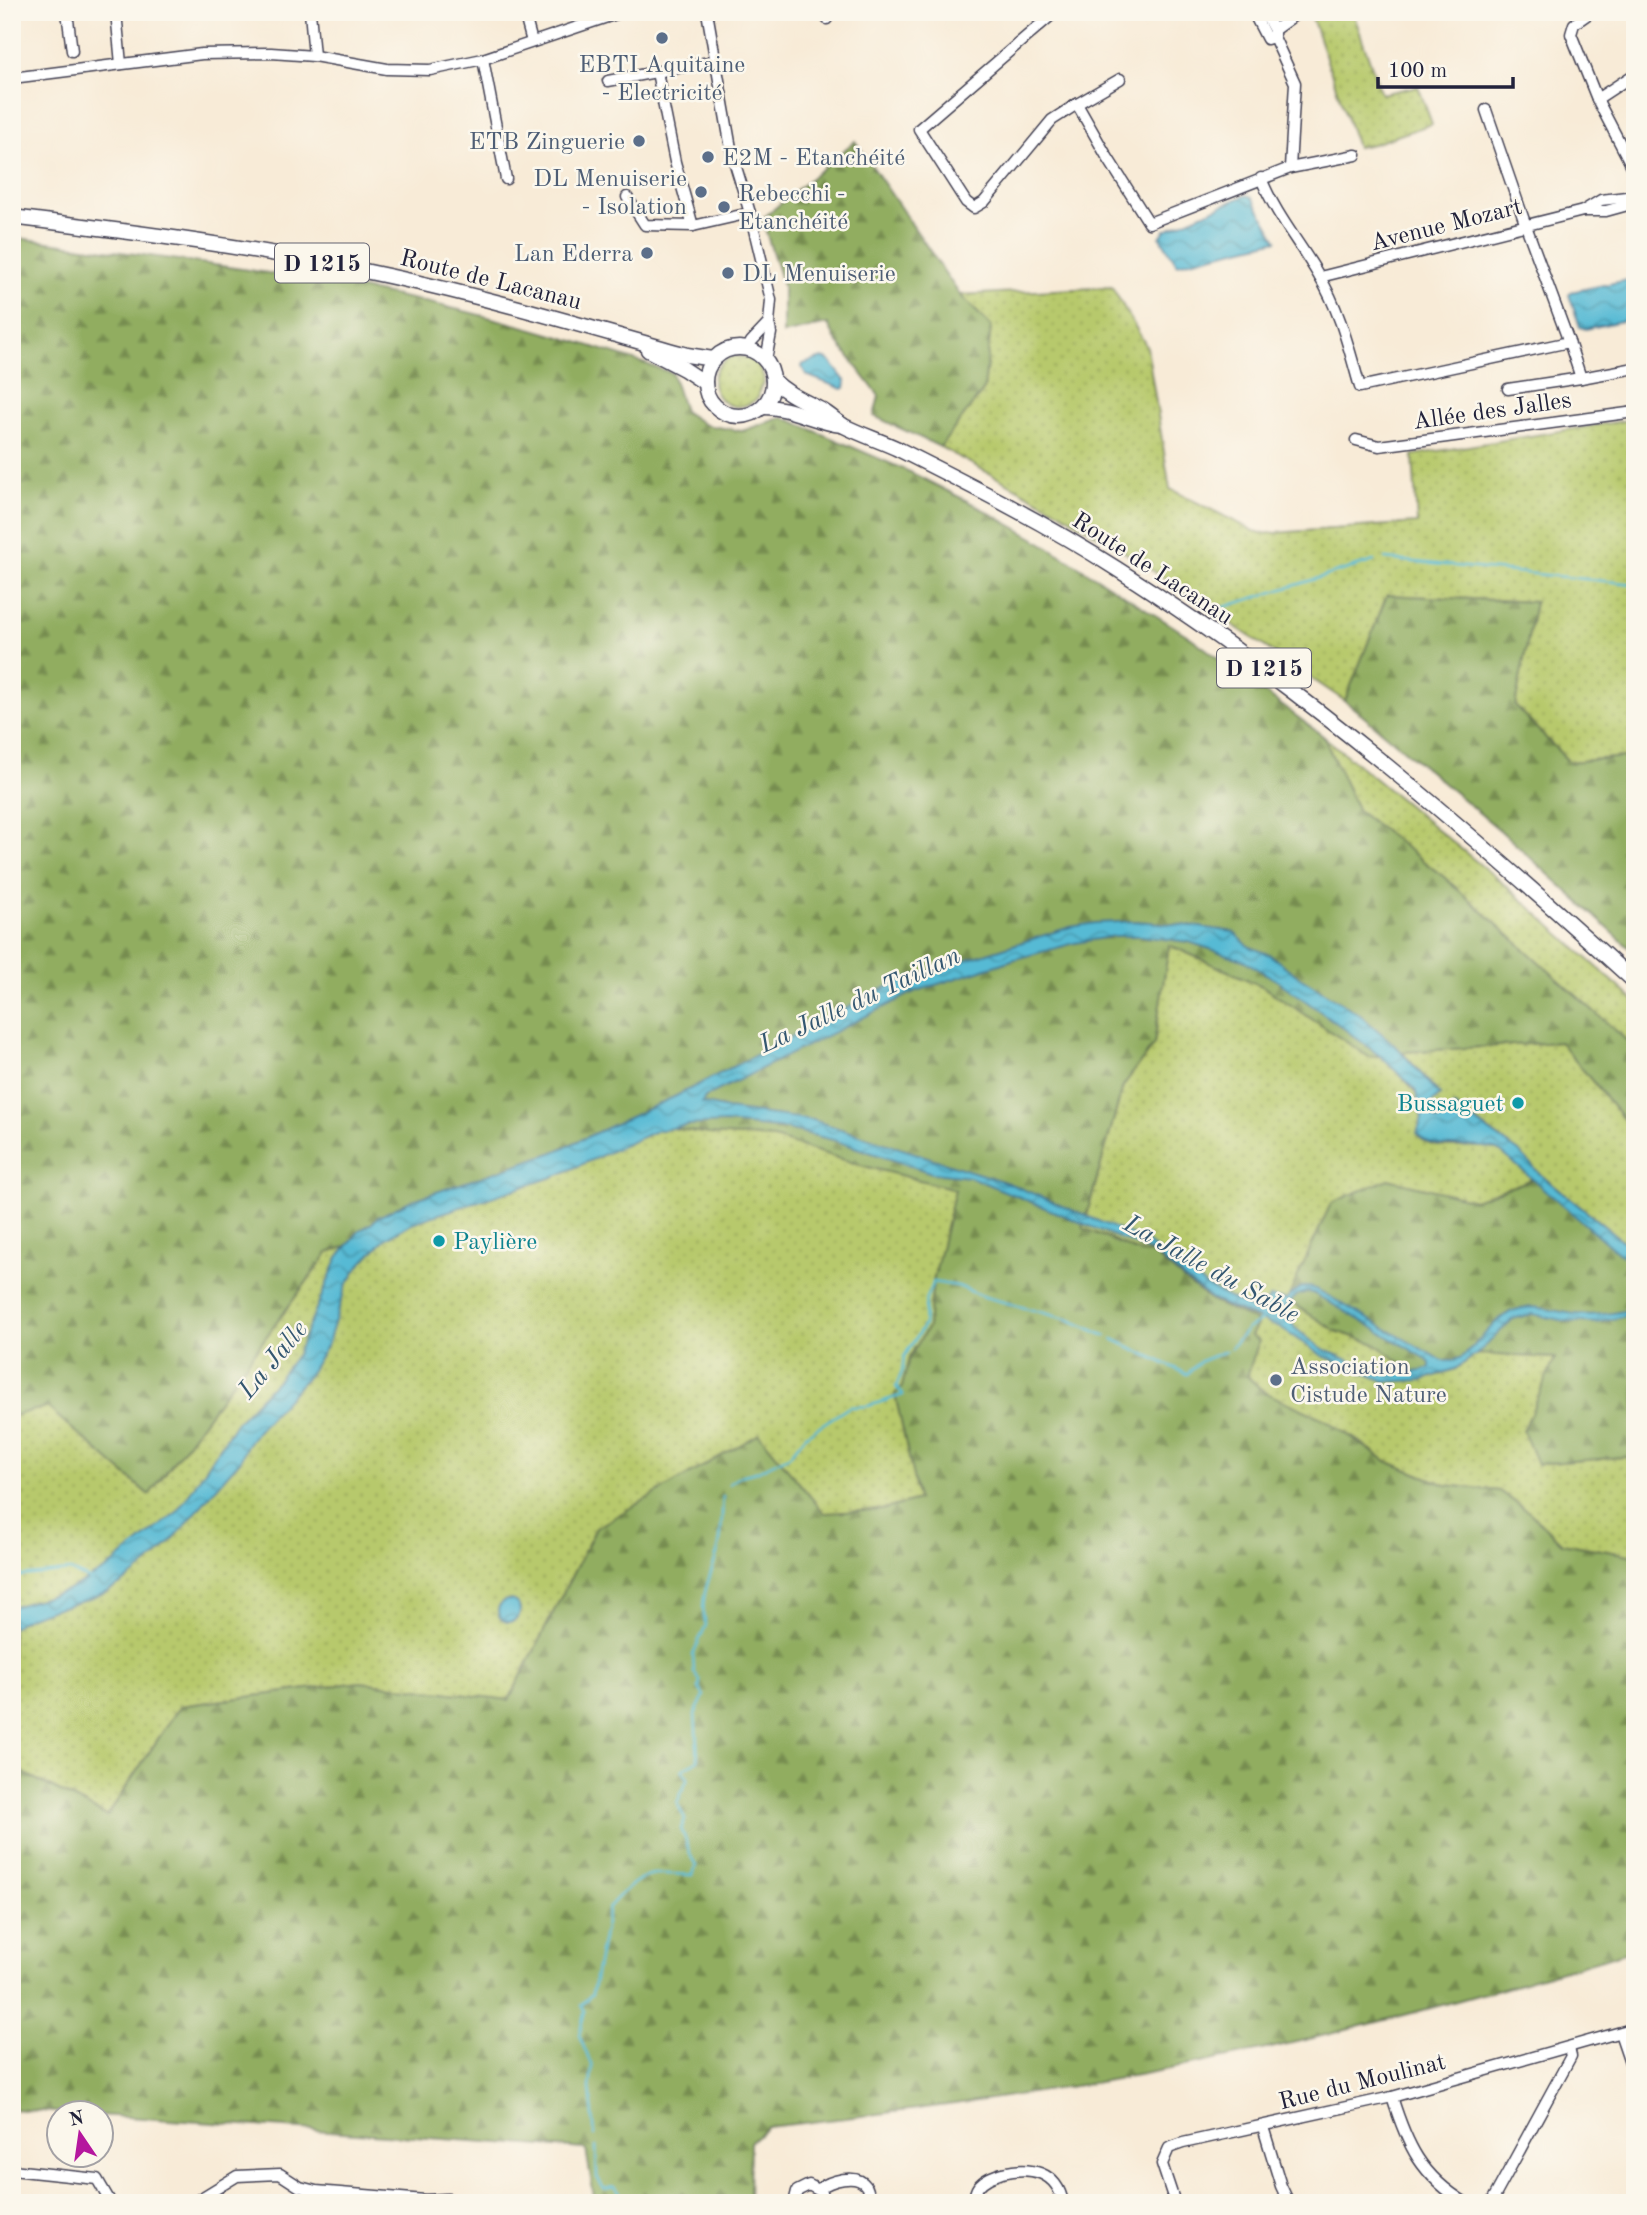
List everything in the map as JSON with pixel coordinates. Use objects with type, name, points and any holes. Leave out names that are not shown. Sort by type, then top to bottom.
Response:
[{"type":"main road","name":"Route de Lacanau","points":[[12,217],[253,250],[371,272],[485,299],[625,337]]},
{"type":"main road","name":"D 1215","points":[[625,337],[713,359]]},
{"type":"main road","name":"D 1215","points":[[625,337],[705,383]]},
{"type":"main road","points":[[748,349],[766,360],[773,380],[769,399],[752,414],[740,416],[725,413],[712,404],[705,383],[707,370],[713,359],[726,350],[748,349]]},
{"type":"main road","name":"D 1215","points":[[773,380],[790,394],[825,412],[843,425]]},
{"type":"main road","name":"D 1215","points":[[762,407],[789,410],[823,423],[843,425]]},
{"type":"main road","name":"Route de Lacanau","points":[[843,425],[952,475],[1029,517],[1115,568],[1239,650],[1327,716],[1417,789],[1635,982]]},
{"type":"street","points":[[67,12],[72,51]]},
{"type":"street","points":[[116,12],[121,64]]},
{"type":"street","points":[[310,12],[314,56]]},
{"type":"street","points":[[524,12],[532,42]]},
{"type":"street","points":[[12,78],[202,54],[271,53],[314,56],[387,69],[430,70],[483,59],[622,12]]},
{"type":"street","points":[[707,12],[732,154],[750,213],[771,300],[771,333],[766,360]]},
{"type":"street","points":[[1055,12],[919,129],[966,202],[974,208],[984,202],[1052,120],[1120,79]]},
{"type":"street","points":[[1253,12],[1267,39],[1299,12]]},
{"type":"street","points":[[1264,12],[1295,83],[1290,168]]},
{"type":"street","points":[[1591,12],[1574,24],[1571,34],[1597,99],[1635,172]]},
{"type":"street","points":[[483,59],[506,179]]},
{"type":"street","points":[[608,81],[715,61]]},
{"type":"street","points":[[657,72],[675,162],[693,226]]},
{"type":"street","points":[[1597,99],[1635,74]]},
{"type":"street","points":[[1077,104],[1149,223],[1290,168],[1356,155]]},
{"type":"street","points":[[1486,110],[1581,377]]},
{"type":"street","points":[[1261,178],[1269,197],[1320,277],[1337,310],[1360,387],[1569,342]]},
{"type":"street","name":"Avenue Mozart","points":[[1320,277],[1583,211],[1601,200],[1635,196]]},
{"type":"street","points":[[627,197],[645,225],[693,226],[750,213]]},
{"type":"street","name":"Avenue Mozart","points":[[1583,211],[1597,213],[1635,203]]},
{"type":"street","points":[[748,349],[769,323]]},
{"type":"street","points":[[1508,389],[1635,368]]},
{"type":"street","name":"Allée des Jalles","points":[[1356,440],[1379,446],[1635,412]]},
{"type":"street","name":"Rue du Moulinat","points":[[1175,2203],[1162,2164],[1169,2148],[1392,2097],[1635,2028]]},
{"type":"street","points":[[1620,2033],[1635,2077]]},
{"type":"street","points":[[1491,2203],[1571,2056],[1569,2048]]},
{"type":"street","points":[[1392,2097],[1403,2134],[1417,2158],[1441,2185],[1466,2203]]},
{"type":"street","points":[[1263,2127],[1289,2203]]},
{"type":"street","points":[[12,2170],[97,2179],[111,2203]]},
{"type":"street","points":[[973,2203],[977,2188],[989,2177],[1013,2171],[1034,2171],[1050,2178],[1060,2191],[1063,2203]]},
{"type":"street","points":[[193,2203],[237,2176],[280,2174],[300,2187],[316,2191],[488,2203]]},
{"type":"street","points":[[818,2189],[825,2183],[852,2178],[861,2180],[867,2187],[870,2203]]},
{"type":"street","points":[[794,2203],[797,2191],[809,2185],[818,2189],[824,2197],[824,2203]]},
{"type":"green space","points":[[1310,12],[1353,12],[1381,94],[1418,86],[1432,124],[1357,147]]},
{"type":"green space","points":[[855,141],[960,295],[991,326],[984,389],[940,447],[874,416],[879,396],[835,339],[828,324],[783,334],[783,286],[762,219]]},
{"type":"green space","points":[[12,237],[362,289],[444,306],[576,341],[672,373],[684,411],[705,425],[742,431],[783,417],[910,472],[1042,543],[1190,637],[1323,736],[1358,811],[1444,877],[1635,1048],[1635,1133],[1560,1042],[1402,1052],[1369,1057],[1262,986],[1169,945],[1154,1044],[1123,1086],[1083,1228],[1134,1250],[1153,1254],[1215,1303],[1258,1322],[1251,1336],[1259,1341],[1247,1376],[1264,1392],[1326,1420],[1386,1461],[1446,1485],[1499,1491],[1529,1512],[1562,1543],[1635,1556],[1635,1949],[1432,2008],[1175,2068],[1040,2092],[767,2127],[750,2142],[749,2203],[595,2203],[586,2149],[116,2116],[116,2100],[46,2100],[46,2111],[12,2109],[12,1767],[107,1816],[180,1706],[360,1682],[509,1700],[596,1528],[759,1434],[824,1513],[881,1510],[918,1500],[895,1394],[902,1387],[909,1358],[928,1327],[933,1282],[955,1189],[864,1166],[774,1138],[709,1134],[654,1125],[328,1253],[149,1495],[47,1407],[12,1416]]},
{"type":"green space","points":[[1112,287],[1147,347],[1170,489],[1260,534],[1417,523],[1413,455],[1635,419],[1635,756],[1569,762],[1515,706],[1535,602],[1387,595],[1345,701],[1137,560],[1057,510],[940,447],[984,389],[991,326],[960,295]]},
{"type":"green space","points":[[733,356],[751,360],[762,372],[764,384],[759,397],[746,405],[735,406],[724,402],[713,385],[714,374],[720,364]]},
{"type":"green space","points":[[1387,595],[1535,602],[1515,706],[1569,762],[1635,756],[1635,953],[1501,831],[1345,701]]},
{"type":"green space","points":[[1323,736],[1505,885],[1635,1001],[1635,1048],[1444,877],[1358,811]]},
{"type":"green space","points":[[1169,945],[1262,986],[1369,1057],[1380,1056],[1406,1080],[1419,1100],[1422,1110],[1417,1133],[1423,1140],[1442,1146],[1495,1149],[1510,1158],[1533,1179],[1474,1200],[1388,1179],[1336,1331],[1376,1344],[1423,1380],[1455,1369],[1477,1354],[1555,1358],[1537,1464],[1635,1456],[1635,1556],[1562,1543],[1529,1512],[1499,1491],[1446,1485],[1386,1461],[1358,1440],[1264,1392],[1247,1376],[1259,1341],[1251,1336],[1258,1322],[1215,1303],[1153,1254],[1134,1250],[1083,1229],[1123,1086],[1154,1044]]},
{"type":"green space","points":[[1560,1042],[1635,1133],[1635,1251],[1542,1176],[1519,1152],[1455,1106],[1439,1121],[1428,1112],[1430,1104],[1440,1095],[1402,1052]]},
{"type":"green space","points":[[654,1125],[709,1134],[774,1138],[864,1166],[956,1189],[933,1282],[928,1327],[909,1358],[902,1387],[895,1394],[919,1500],[881,1510],[596,1528],[509,1700],[360,1682],[180,1706],[107,1816],[12,1767],[12,1416],[47,1406],[149,1495],[328,1253]]},
{"type":"green space","points":[[1542,1176],[1635,1251],[1635,1456],[1537,1464],[1523,1431],[1555,1358],[1477,1354],[1455,1369],[1423,1380],[1376,1344],[1336,1331],[1287,1300],[1331,1203],[1388,1179],[1474,1200]]},
{"type":"water","points":[[1246,195],[1252,197],[1277,240],[1177,264],[1160,237],[1165,230]]},
{"type":"water","points":[[1635,280],[1635,318],[1586,329],[1580,327],[1569,295],[1571,292]]},
{"type":"water","points":[[822,358],[829,360],[846,382],[845,388],[806,375],[803,364]]},
{"type":"water","points":[[1137,921],[1234,932],[1248,946],[1270,955],[1359,1014],[1397,1047],[1440,1095],[1430,1104],[1428,1112],[1438,1121],[1454,1106],[1519,1152],[1542,1176],[1635,1251],[1635,1264],[1617,1252],[1501,1152],[1491,1148],[1443,1146],[1424,1140],[1417,1133],[1422,1118],[1415,1089],[1380,1056],[1279,982],[1243,960],[1189,942],[1141,936],[1115,936],[1075,943],[914,992],[705,1097],[702,1103],[727,1109],[813,1120],[1008,1183],[1146,1241],[1206,1286],[1259,1313],[1270,1297],[1287,1300],[1299,1288],[1316,1289],[1443,1361],[1462,1357],[1497,1321],[1510,1312],[1526,1307],[1590,1315],[1635,1308],[1635,1314],[1596,1323],[1565,1321],[1532,1314],[1513,1319],[1477,1354],[1455,1369],[1423,1380],[1386,1382],[1323,1356],[1280,1328],[1215,1301],[1155,1253],[970,1177],[932,1173],[833,1140],[787,1129],[725,1123],[688,1125],[656,1131],[556,1176],[412,1223],[384,1240],[359,1266],[346,1286],[328,1343],[309,1375],[258,1430],[240,1461],[163,1550],[128,1580],[107,1592],[46,1611],[12,1628],[12,1607],[67,1591],[105,1570],[177,1512],[236,1423],[278,1379],[297,1354],[338,1257],[360,1230],[378,1217],[410,1201],[554,1152],[676,1096],[899,981],[1070,927]],"holes":[[[1313,1293],[1425,1358],[1430,1363],[1430,1368],[1423,1371],[1380,1374],[1321,1348],[1295,1328],[1285,1310],[1296,1295]]]},
{"type":"water","points":[[505,1600],[513,1600],[520,1607],[520,1615],[513,1622],[505,1622],[498,1615],[498,1607]]},
{"type":"waterway","points":[[1385,559],[1635,584]]},
{"type":"waterway","points":[[1221,608],[1374,561]]},
{"type":"waterway","points":[[729,1484],[740,1476],[756,1472],[790,1455],[806,1435],[849,1407],[868,1406],[903,1395],[896,1387],[904,1357],[924,1325],[926,1298],[933,1282],[958,1286],[985,1297],[1070,1320],[1106,1336]]},
{"type":"waterway","name":"La Jalle du Sable","points":[[1231,1348],[1247,1329],[1262,1320]]},
{"type":"waterway","points":[[1113,1339],[1187,1374],[1201,1361],[1226,1351]]},
{"type":"waterway","points":[[595,2135],[590,2088],[592,2067],[579,2035],[585,2011],[581,2005],[592,1994],[609,1907],[635,1882],[647,1876],[693,1875],[696,1866],[681,1829],[685,1819],[677,1803],[688,1778],[682,1770],[698,1760],[695,1714],[704,1696],[699,1688],[700,1680],[694,1672],[693,1654],[706,1625],[703,1603],[718,1551],[723,1496]]},
{"type":"waterway","points":[[12,1577],[70,1571],[91,1580]]},
{"type":"waterway","points":[[596,2147],[597,2177],[604,2189],[615,2187],[629,2203]]},
{"type":"place","name":"EBTI Aquitaine - Electricité","points":[[662,38]]},
{"type":"place","name":"ETB Zinguerie","points":[[639,141]]},
{"type":"place","name":"E2M - Etanchéité","points":[[708,157]]},
{"type":"place","name":"DL Menuiserie - Isolation","points":[[701,192]]},
{"type":"place","name":"Rebecchi - Etanchéité","points":[[724,207]]},
{"type":"place","name":"Lan Ederra","points":[[647,253]]},
{"type":"place","name":"DL Menuiserie","points":[[728,273]]},
{"type":"place","name":"Bussaguet","points":[[1518,1103]]},
{"type":"place","name":"Paylière","points":[[439,1241]]},
{"type":"place","name":"Association Cistude Nature","points":[[1276,1380]]},
{"type":"water label","name":"La Jalle du Taillan","points":[[859,999]]},
{"type":"water label","name":"La Jalle","points":[[272,1359]]}]
